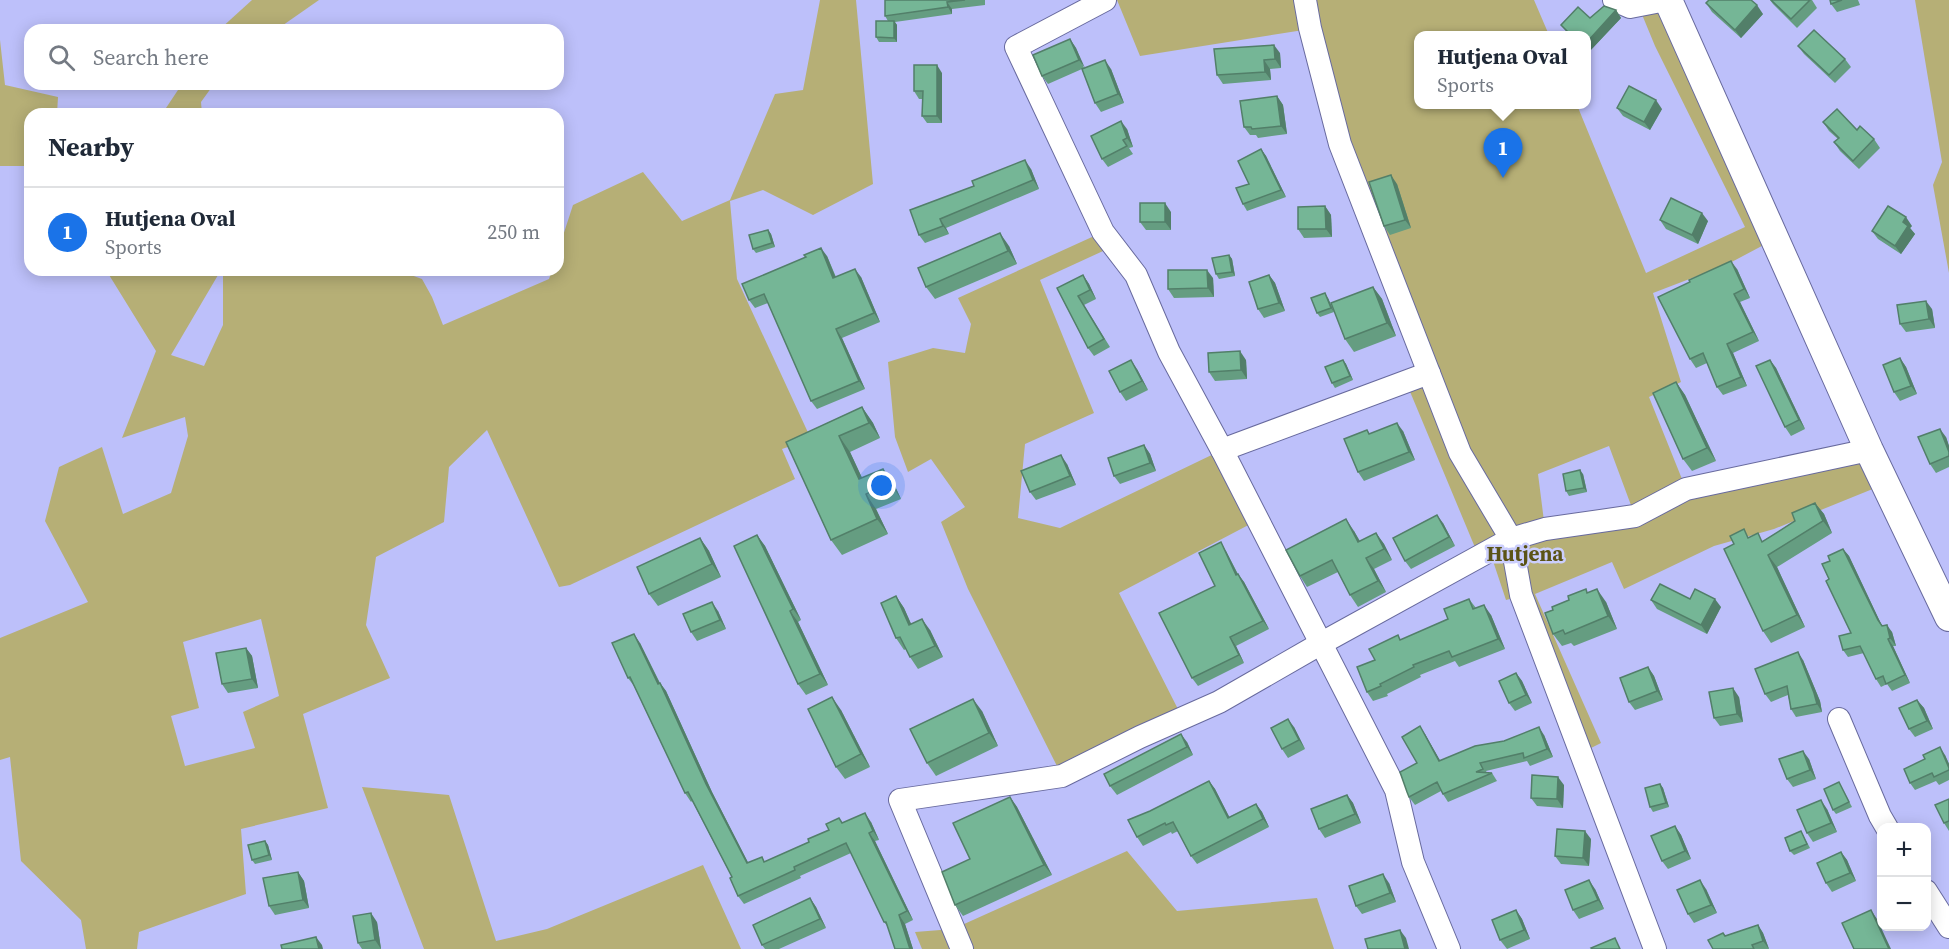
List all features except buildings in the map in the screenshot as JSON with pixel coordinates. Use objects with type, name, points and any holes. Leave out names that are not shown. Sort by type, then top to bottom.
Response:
[{"type":"main road","points":[[1667,0],[1869,450],[1949,617]]},
{"type":"street","points":[[1105,0],[1016,46],[1103,232],[1136,275],[1169,352],[1222,450],[1396,790],[1413,862],[1449,949]]},
{"type":"street","points":[[1305,0],[1340,144],[1460,453],[1511,539],[1521,595],[1654,949]]},
{"type":"street","points":[[1614,0],[1630,7],[1667,0]]},
{"type":"street","points":[[1222,450],[1429,373]]},
{"type":"street","points":[[962,949],[900,800],[1062,776],[1140,737],[1219,702],[1511,539],[1545,529],[1635,516],[1686,489],[1869,450]]},
{"type":"street","points":[[1839,719],[1884,823]]},
{"type":"street","points":[[1931,899],[1949,927]]},
{"type":"shaded area","points":[[252,0],[319,0],[285,24],[226,24]]},
{"type":"shaded area","points":[[820,0],[856,0],[873,184],[813,215],[763,190],[730,201],[737,279],[811,439],[782,449],[795,479],[570,585],[559,587],[487,430],[449,467],[444,522],[376,557],[366,625],[390,678],[303,714],[328,808],[241,829],[246,894],[139,932],[137,949],[86,949],[81,920],[21,861],[10,757],[0,760],[0,638],[88,602],[45,521],[59,467],[102,447],[123,514],[171,493],[188,436],[185,417],[122,438],[156,351],[110,276],[217,276],[171,355],[204,366],[223,325],[223,276],[414,276],[422,279],[443,325],[549,279],[550,276],[564,276],[564,233],[573,205],[643,172],[682,221],[730,200],[775,94],[803,90]],"holes":[[[261,619],[279,696],[243,712],[255,748],[185,766],[171,716],[199,708],[183,642]]]},
{"type":"shaded area","points":[[1117,0],[1534,0],[1547,31],[1414,31],[1414,109],[1579,109],[1646,273],[1745,227],[1655,46],[1636,0],[1668,0],[1775,239],[1726,265],[1653,293],[1681,382],[1649,397],[1686,489],[1869,450],[1885,484],[1774,529],[1714,546],[1624,589],[1612,562],[1535,594],[1601,743],[1581,753],[1521,596],[1506,600],[1490,552],[1479,557],[1406,382],[1428,373],[1310,29],[1140,56]],"holes":[[[1609,446],[1635,516],[1545,529],[1538,474]]]},
{"type":"shaded area","points":[[1915,0],[1949,0],[1949,273],[1933,185],[1942,162]]},
{"type":"shaded area","points":[[0,40],[5,85],[58,97],[57,108],[24,108],[24,166],[0,166]]},
{"type":"shaded area","points":[[178,90],[210,90],[201,102],[202,108],[166,108]]},
{"type":"shaded area","points":[[1103,232],[1114,246],[1040,280],[1094,413],[1025,444],[1018,518],[1060,528],[1222,450],[1258,520],[1119,593],[1183,719],[1062,776],[968,589],[941,522],[965,507],[931,459],[908,472],[895,437],[888,362],[933,348],[965,353],[971,324],[958,298]]},
{"type":"shaded area","points":[[362,787],[449,795],[496,941],[547,929],[703,865],[741,949],[424,949]]},
{"type":"shaded area","points":[[1127,851],[1177,911],[1317,898],[1334,949],[922,949],[915,932],[953,929]]},
{"type":"place","name":"Hutjena Oval","points":[[1503,178]]},
{"type":"district","name":"Hutjena","points":[[1525,553]]}]
